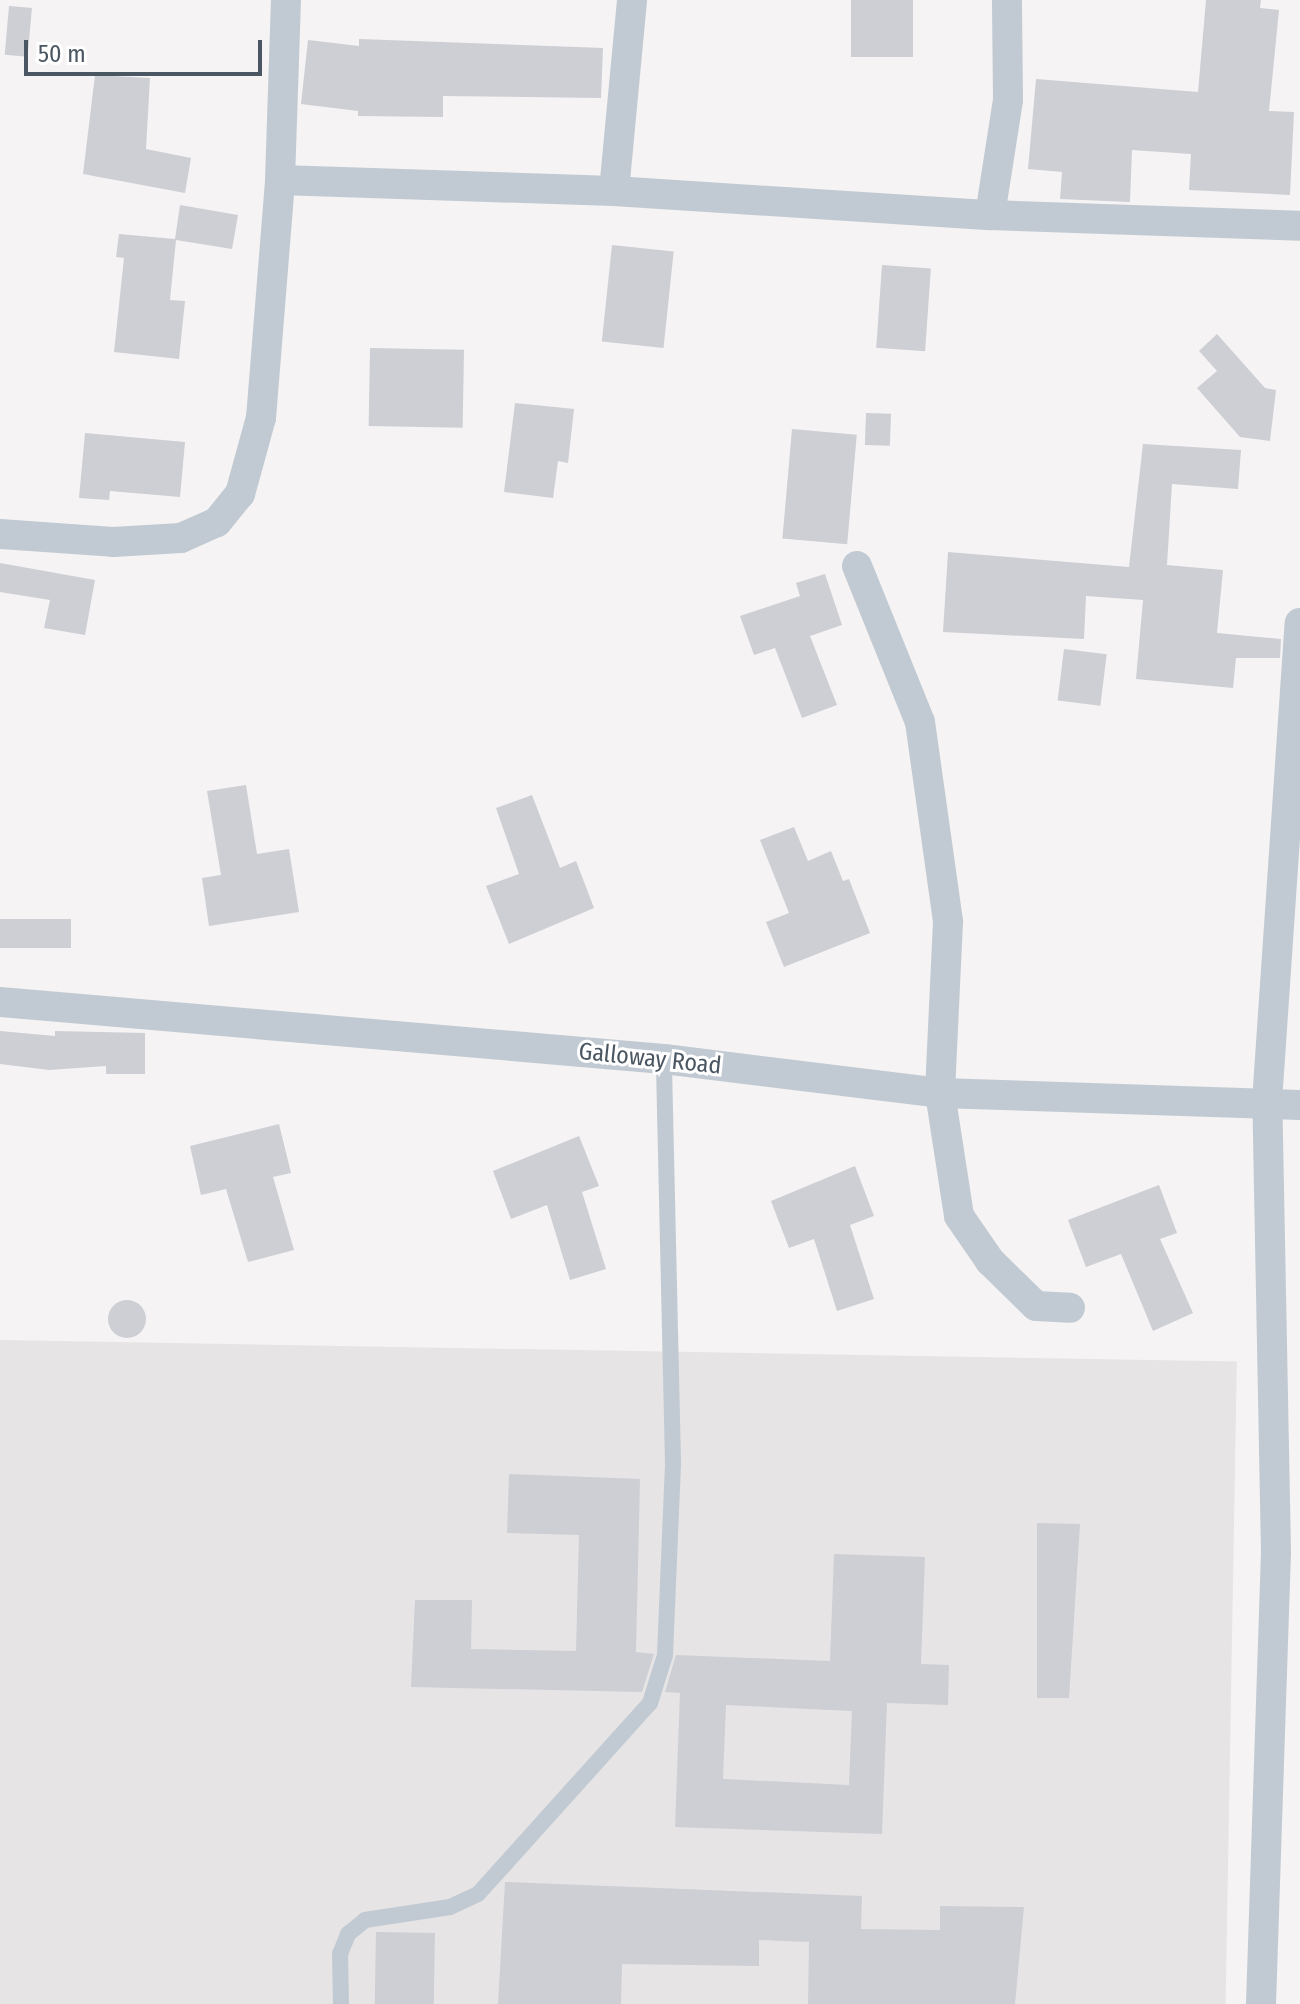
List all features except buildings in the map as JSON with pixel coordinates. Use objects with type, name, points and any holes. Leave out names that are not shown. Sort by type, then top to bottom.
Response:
[{"type":"street","points":[[0,534],[113,542],[181,538],[217,522],[240,494],[261,418],[280,180],[286,0]]},
{"type":"street","points":[[614,191],[632,0]]},
{"type":"street","points":[[990,215],[1008,100],[1007,0]]},
{"type":"street","points":[[280,180],[614,191],[990,215],[1300,226]]},
{"type":"street","points":[[857,566],[920,722],[948,922],[940,1093],[959,1216],[990,1261],[1036,1306],[1070,1308]]},
{"type":"street","points":[[1261,2004],[1276,1553],[1267,1102],[1300,623]]},
{"type":"street","name":"Galloway Road","points":[[0,1002],[664,1059],[940,1093],[1300,1105]]},
{"type":"lane","points":[[341,2004],[340,1954],[348,1934],[365,1920],[450,1907],[478,1894],[650,1703],[665,1655],[673,1463],[664,1059]]},
{"type":"shaded area","points":[[0,1340],[1237,1362],[1226,2004],[0,2004]]}]
